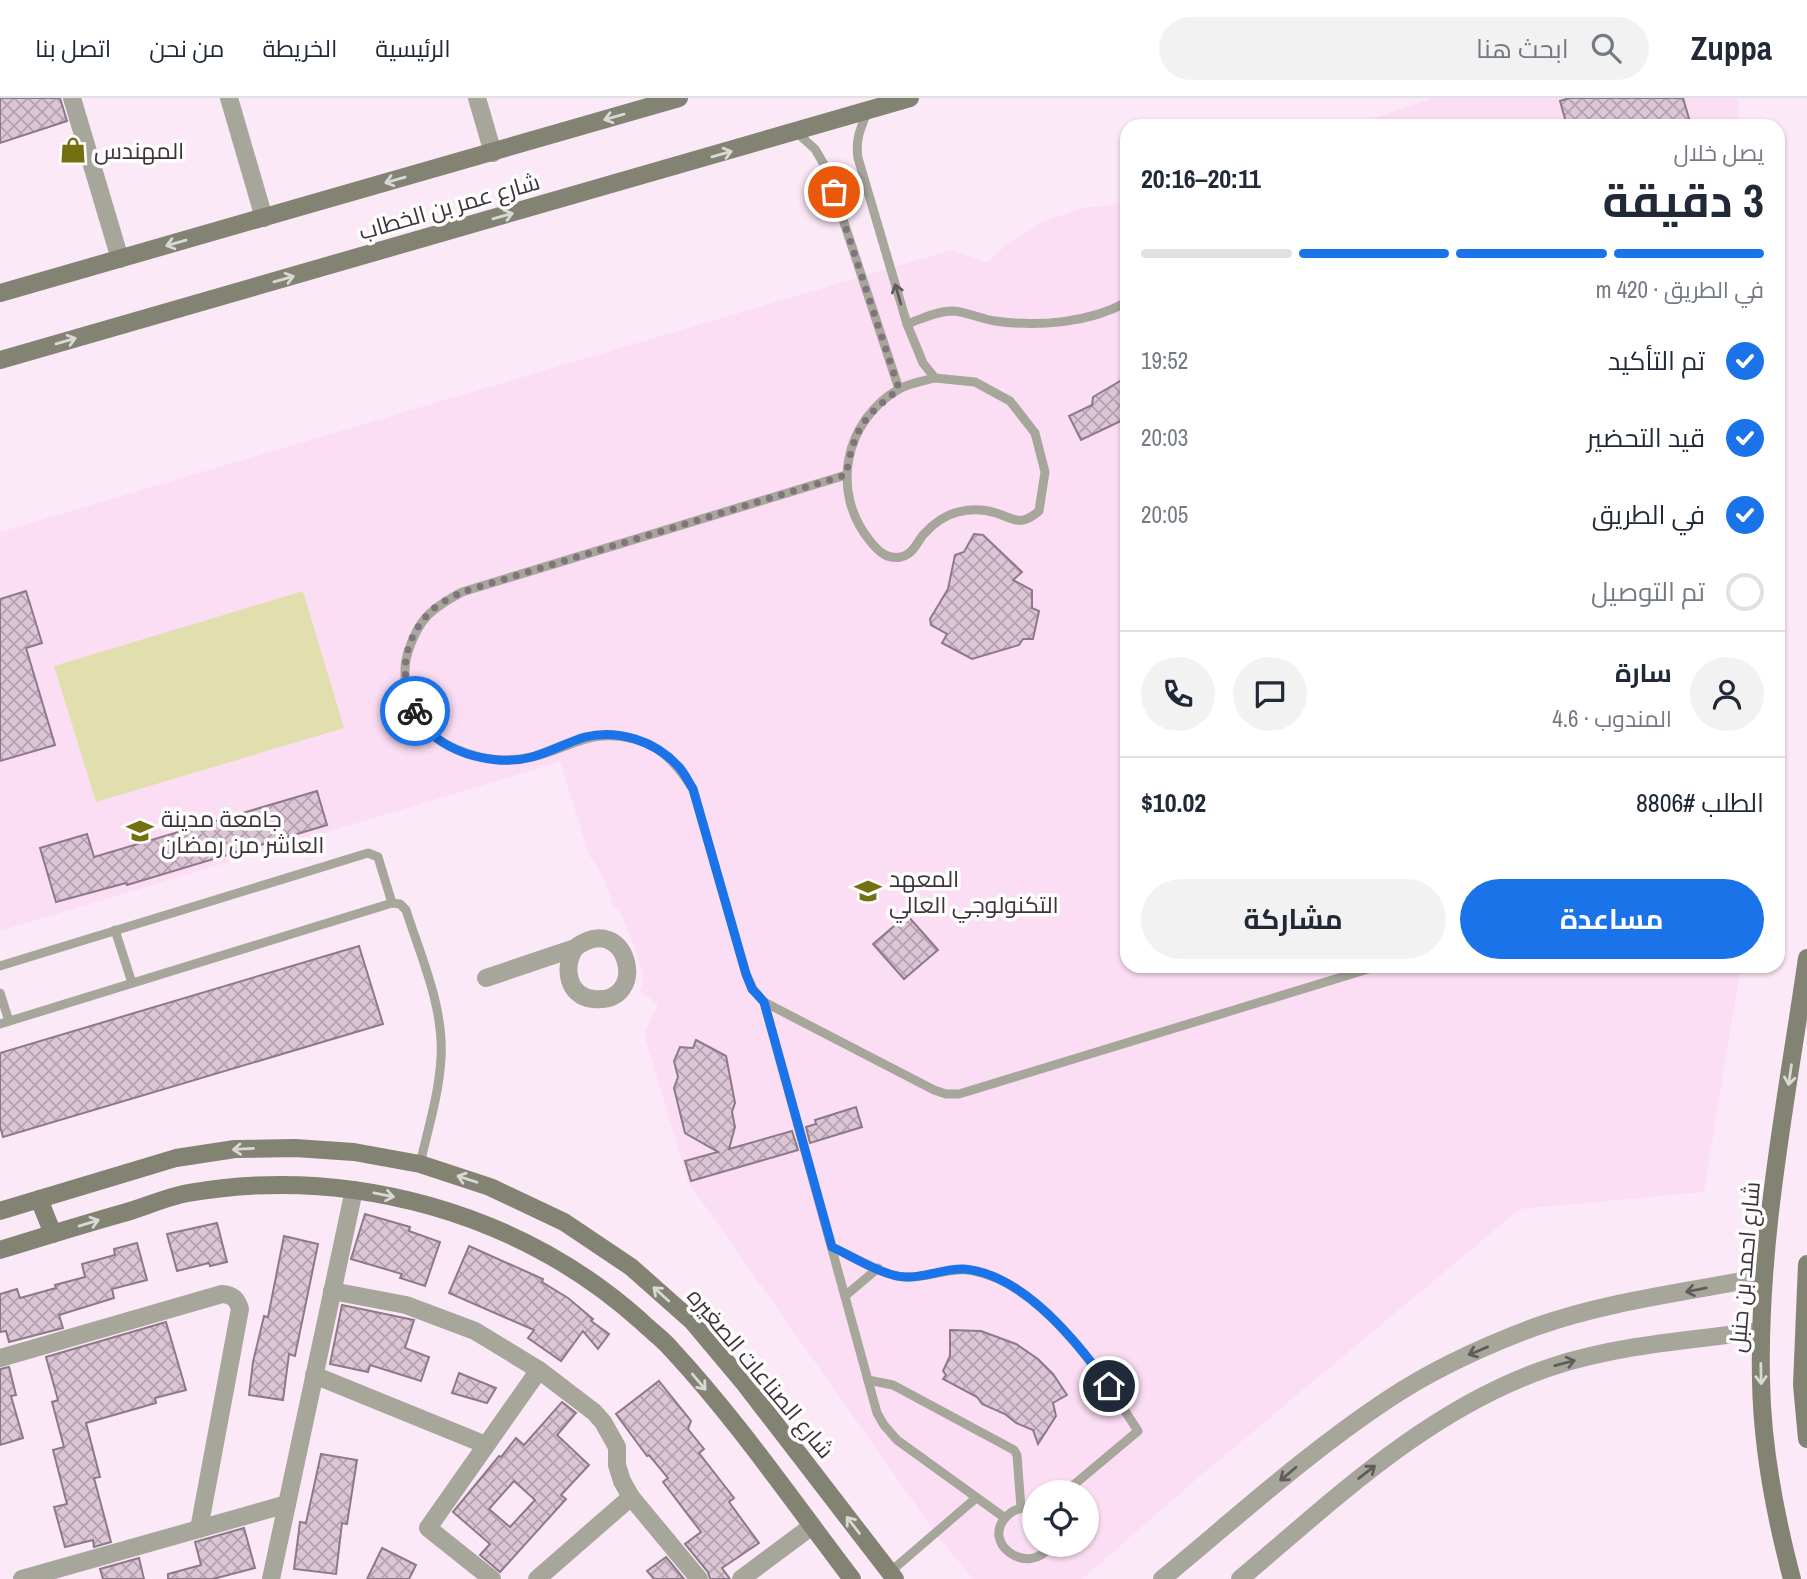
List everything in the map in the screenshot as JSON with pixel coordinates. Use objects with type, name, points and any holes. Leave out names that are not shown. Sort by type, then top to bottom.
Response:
[{"type":"street","points":[[72,98],[120,259]]},
{"type":"street","points":[[229,98],[264,218]]},
{"type":"street","points":[[477,98],[493,153]]},
{"type":"street","name":"شارع عمر بن الخطاب","points":[[0,293],[679,98]]},
{"type":"street","name":"شارع عمر بن الخطاب","points":[[0,360],[911,98]]},
{"type":"street","points":[[486,978],[575,948]]},
{"type":"street","name":"شارع احمد بن حنبل","points":[[1792,1579],[1777,1517],[1765,1436],[1760,1331],[1763,1277],[1807,958]]},
{"type":"street","name":"شارع الصناعات الصغيره","points":[[0,1211],[176,1158],[235,1149],[295,1148],[354,1152],[420,1164],[490,1186],[564,1222],[631,1267],[700,1331],[744,1383],[892,1575]]},
{"type":"street","points":[[0,1250],[185,1194],[272,1185],[354,1189],[411,1200],[478,1221],[548,1254],[613,1297],[671,1348],[721,1408],[852,1579]]},
{"type":"street","points":[[271,1579],[354,1189]]},
{"type":"street","points":[[39,1199],[53,1234]]},
{"type":"street","points":[[1807,1264],[1802,1385],[1807,1439]]},
{"type":"street","points":[[1162,1579],[1322,1447],[1389,1399],[1460,1359],[1535,1327],[1614,1304],[1763,1277]]},
{"type":"street","points":[[332,1291],[406,1305],[475,1331],[539,1370],[594,1412],[617,1447],[617,1465],[631,1497],[699,1579]]},
{"type":"street","points":[[0,1358],[222,1294],[231,1295],[240,1309],[199,1529]]},
{"type":"street","points":[[1240,1579],[1414,1435],[1480,1396],[1550,1367],[1624,1348],[1760,1331]]},
{"type":"street","points":[[492,1579],[428,1528],[539,1370]]},
{"type":"street","points":[[314,1375],[486,1445]]},
{"type":"street","points":[[537,1579],[631,1497]]},
{"type":"street","points":[[22,1579],[287,1504]]},
{"type":"street","points":[[741,1579],[812,1526]]},
{"type":"lane","points":[[868,110],[858,133],[856,146],[906,324],[923,363],[935,379]]},
{"type":"lane","points":[[796,132],[815,149],[826,168],[899,389]]},
{"type":"lane","points":[[906,324],[954,311],[996,321],[1037,323],[1077,319],[1120,306]]},
{"type":"lane","points":[[935,379],[975,382],[1010,401],[1035,433],[1045,472],[1039,511],[1022,521],[985,511],[956,513],[939,521],[924,534],[914,550],[902,556],[888,557],[877,549],[859,528],[849,502],[846,475],[853,440],[872,411],[899,389],[935,379]]},
{"type":"lane","points":[[846,475],[462,592],[435,607],[415,631],[405,661],[406,692],[419,721],[441,743],[470,755],[501,761],[532,757],[586,737],[611,735],[636,739],[659,750],[679,767],[693,789],[752,989],[764,1002],[946,1094],[959,1094],[1355,973]]},
{"type":"lane","points":[[0,967],[368,853],[378,857],[392,903]]},
{"type":"lane","points":[[0,993],[4,1022],[392,903],[400,904],[406,910],[438,1016],[441,1056],[436,1096],[420,1164]]},
{"type":"lane","points":[[115,930],[132,983]]},
{"type":"lane","points":[[764,1002],[877,1413],[897,1440],[1004,1518]]},
{"type":"lane","points":[[832,1247],[901,1277],[951,1269],[989,1275],[1002,1280],[1039,1306],[1086,1355],[1138,1432],[1080,1480]]},
{"type":"lane","points":[[845,1296],[878,1268]]},
{"type":"lane","points":[[868,1380],[893,1385],[1014,1450],[1017,1455],[1021,1508],[1004,1518],[1000,1541],[1003,1549],[1015,1559],[1031,1562],[1041,1557]]},
{"type":"lane","points":[[892,1575],[976,1498]]},
{"type":"shaded area","points":[[1432,98],[1738,98],[1739,119],[1371,119]]},
{"type":"shaded area","name":"المعهد التكنولوجي العالي","points":[[1120,205],[1120,973],[1740,973],[1704,1192],[1520,1209],[1200,1476],[1082,1579],[973,1579],[936,1534],[688,1182],[644,1034],[658,1004],[640,992],[644,980],[635,947],[620,912],[613,905],[604,878],[589,855],[560,762],[0,931],[0,532],[951,250],[987,263],[1004,247],[1042,222],[1083,208]]},
{"type":"green space","points":[[303,591],[344,728],[96,802],[54,666]]},
{"type":"building","points":[[0,98],[60,98],[67,121],[0,143]]},
{"type":"building","points":[[1569,98],[1683,98],[1689,119],[1565,119],[1560,101]]},
{"type":"building","points":[[1120,381],[1120,421],[1081,440],[1069,416],[1092,405],[1093,397]]},
{"type":"building","points":[[974,534],[983,535],[1022,572],[1013,580],[1032,590],[1032,608],[1039,611],[1033,639],[1023,639],[1019,645],[972,659],[942,643],[947,634],[931,625],[930,619],[948,589],[955,555],[964,552]]},
{"type":"building","points":[[26,591],[42,643],[26,648],[55,745],[0,761],[0,599]]},
{"type":"building","points":[[317,791],[327,825],[127,885],[126,883],[56,902],[40,848],[87,834],[94,857]]},
{"type":"building","points":[[907,915],[938,950],[904,979],[873,944]]},
{"type":"building","points":[[359,946],[383,1024],[3,1137],[0,1126],[0,1053]]},
{"type":"building","points":[[696,1040],[726,1056],[735,1103],[732,1112],[735,1127],[729,1149],[792,1131],[798,1150],[691,1181],[685,1161],[718,1152],[685,1133],[674,1088],[678,1077],[674,1061],[680,1047],[693,1048]]},
{"type":"building","points":[[856,1107],[862,1127],[810,1143],[806,1127],[816,1124],[815,1120]]},
{"type":"building","points":[[365,1214],[410,1227],[409,1231],[440,1242],[425,1286],[400,1278],[402,1274],[351,1259]]},
{"type":"building","points":[[217,1223],[227,1262],[210,1266],[209,1263],[177,1271],[167,1234]]},
{"type":"building","points":[[284,1236],[318,1244],[295,1356],[289,1354],[283,1400],[249,1395],[253,1362],[264,1316],[268,1317]]},
{"type":"building","points":[[137,1243],[147,1280],[112,1289],[114,1298],[59,1315],[63,1328],[9,1342],[6,1331],[0,1332],[0,1294],[17,1289],[20,1298],[56,1288],[55,1285],[85,1277],[82,1264],[115,1255],[114,1249]]},
{"type":"building","points":[[469,1246],[543,1279],[542,1282],[568,1298],[593,1319],[591,1321],[609,1334],[598,1349],[583,1331],[561,1361],[528,1338],[534,1330],[449,1293]]},
{"type":"building","points":[[342,1305],[414,1320],[405,1348],[429,1357],[421,1381],[370,1365],[368,1372],[330,1364]]},
{"type":"building","points":[[166,1322],[186,1390],[155,1398],[156,1403],[86,1423],[100,1477],[94,1478],[111,1542],[94,1547],[93,1540],[65,1547],[54,1507],[67,1504],[53,1450],[64,1447],[52,1402],[58,1400],[46,1357]]},
{"type":"building","points":[[950,1330],[981,1331],[1016,1344],[1038,1359],[1053,1374],[1067,1395],[1053,1403],[1056,1416],[1038,1444],[1033,1430],[982,1404],[977,1397],[943,1379],[946,1375],[943,1371],[950,1356]]},
{"type":"building","points":[[9,1367],[16,1395],[11,1396],[23,1438],[0,1445],[0,1369]]},
{"type":"building","points":[[459,1373],[496,1388],[487,1403],[452,1393]]},
{"type":"building","points":[[659,1381],[691,1421],[688,1429],[704,1449],[699,1453],[734,1498],[729,1502],[759,1543],[722,1568],[730,1579],[710,1579],[708,1572],[685,1544],[701,1532],[663,1482],[668,1478],[649,1455],[647,1456],[616,1414]]},
{"type":"building","points":[[562,1402],[576,1413],[557,1435],[589,1465],[561,1495],[566,1499],[500,1572],[480,1555],[490,1544],[453,1512],[516,1438],[524,1445]],"holes":[[[514,1481],[535,1500],[510,1527],[489,1509]]]},
{"type":"building","points":[[321,1454],[357,1460],[347,1524],[342,1523],[336,1574],[294,1569],[300,1522],[306,1523]]},
{"type":"building","points":[[244,1528],[255,1568],[213,1579],[168,1579],[168,1574],[201,1565],[195,1542]]},
{"type":"building","points":[[382,1548],[416,1565],[409,1579],[367,1579]]},
{"type":"building","points":[[666,1557],[684,1579],[654,1579],[647,1571]]},
{"type":"building","points":[[139,1558],[144,1579],[103,1579],[100,1569]]},
{"type":"way so far","points":[[415,711],[406,692],[405,661],[415,631],[435,607],[462,592],[846,475],[853,440],[872,411],[899,389],[834,192]]},
{"type":"place","name":"المهندس","points":[[73,150]]},
{"type":"place","name":"جامعة مدينة العاشر من رمضان","points":[[140,831]]},
{"type":"place","name":"المعهد التكنولوجي العالي","points":[[868,891]]},
{"type":"route","points":[[415,711],[419,721],[441,743],[470,755],[501,761],[532,757],[586,737],[611,735],[636,739],[659,750],[679,767],[693,789],[746,974],[752,989],[764,1002],[832,1247],[901,1277],[964,1269],[1002,1280],[1039,1306],[1059,1325],[1109,1386]]}]
